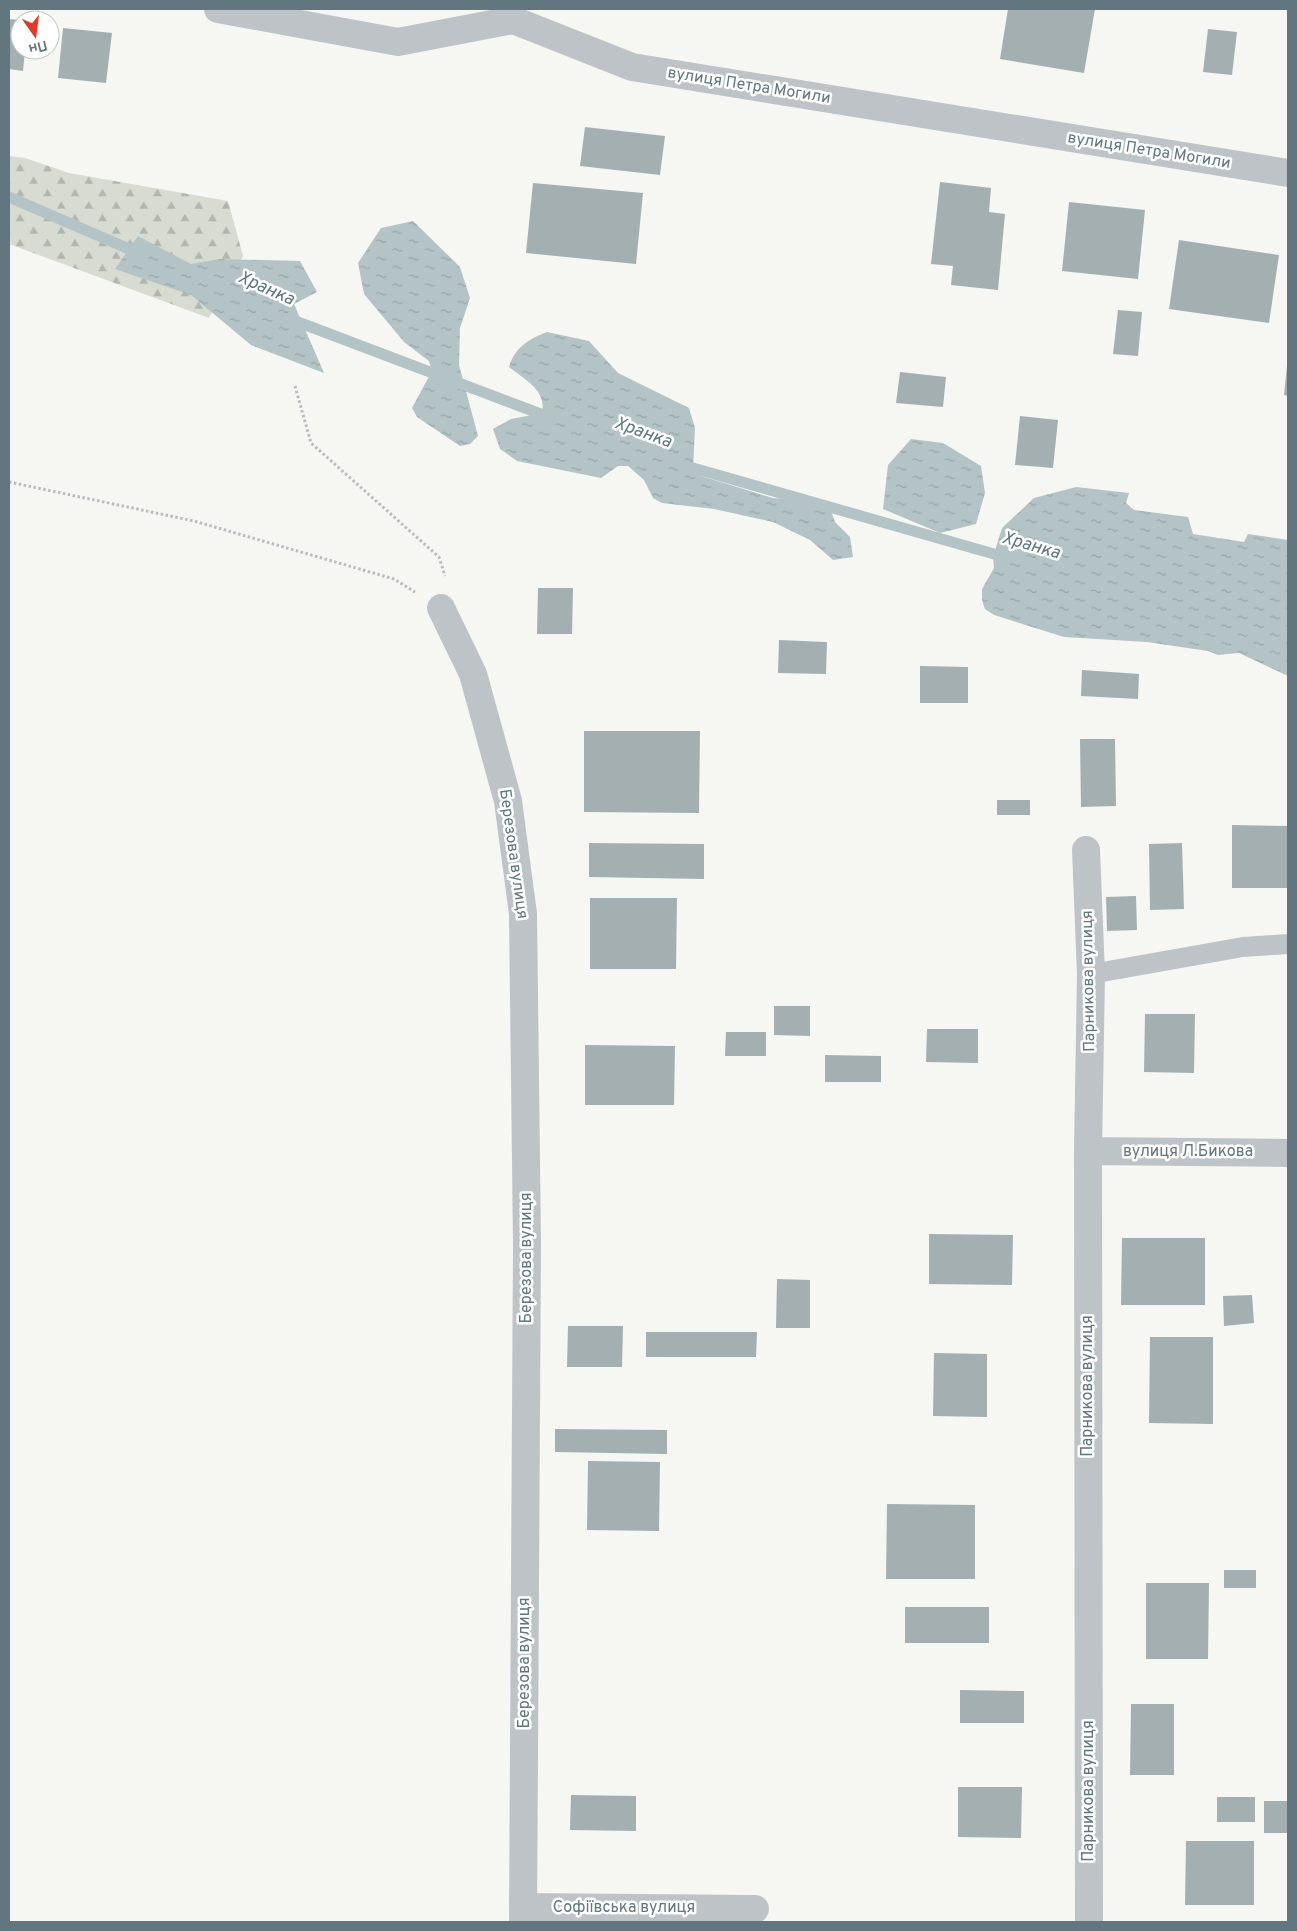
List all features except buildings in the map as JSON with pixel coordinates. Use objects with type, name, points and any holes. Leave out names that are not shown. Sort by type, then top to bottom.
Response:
[{"type":"street","name":"вулиця Петра Могили","points":[[218,9],[398,42],[513,14],[632,67],[1288,173]]},
{"type":"street","name":"Березова вулиця","points":[[441,608],[473,674],[508,801],[523,914],[527,1243],[523,1915]]},
{"type":"street","name":"Парникова вулиця","points":[[1086,850],[1091,974],[1088,1152],[1089,1922]]},
{"type":"street","name":"вулиця Л.Бикова","points":[[1088,1152],[1288,1153]]},
{"type":"street","name":"Софіївська вулиця","points":[[523,1915],[755,1909]]},
{"type":"lane","points":[[1091,974],[1243,947],[1288,944]]},
{"type":"path","points":[[9,482],[194,521],[394,579],[441,608],[448,586],[439,557],[310,443],[295,386]]},
{"type":"green space","points":[[9,156],[25,158],[69,173],[228,201],[243,256],[209,318],[9,244]]},
{"type":"water","points":[[413,221],[460,267],[470,298],[460,328],[459,365],[478,436],[470,444],[460,446],[417,417],[412,408],[432,371],[429,361],[404,342],[364,294],[358,263],[381,228]]},
{"type":"water","points":[[138,236],[191,264],[220,259],[300,261],[317,292],[294,304],[324,373],[251,345],[191,295],[115,269]]},
{"type":"water","points":[[547,332],[589,341],[618,373],[689,408],[695,428],[693,469],[701,476],[773,498],[828,503],[835,522],[850,537],[853,557],[833,560],[810,540],[773,522],[714,509],[662,503],[653,498],[644,480],[628,466],[618,466],[601,478],[517,461],[500,449],[493,429],[511,419],[542,413],[543,405],[538,392],[509,367],[519,349],[534,338]]},
{"type":"water","points":[[911,439],[943,443],[981,466],[985,493],[976,524],[940,533],[883,509],[888,465]]},
{"type":"water","points":[[1076,487],[1129,493],[1126,503],[1134,510],[1188,517],[1193,534],[1244,542],[1248,534],[1288,540],[1288,676],[1239,653],[1218,655],[1208,651],[1147,642],[1064,637],[994,615],[985,609],[982,600],[982,589],[994,568],[993,557],[1002,528],[1034,498]]},
{"type":"waterway","name":"Хранка","points":[[9,197],[143,255]]},
{"type":"waterway","name":"Хранка","points":[[290,319],[554,419]]},
{"type":"waterway","name":"Хранка","points":[[679,464],[1008,558]]}]
